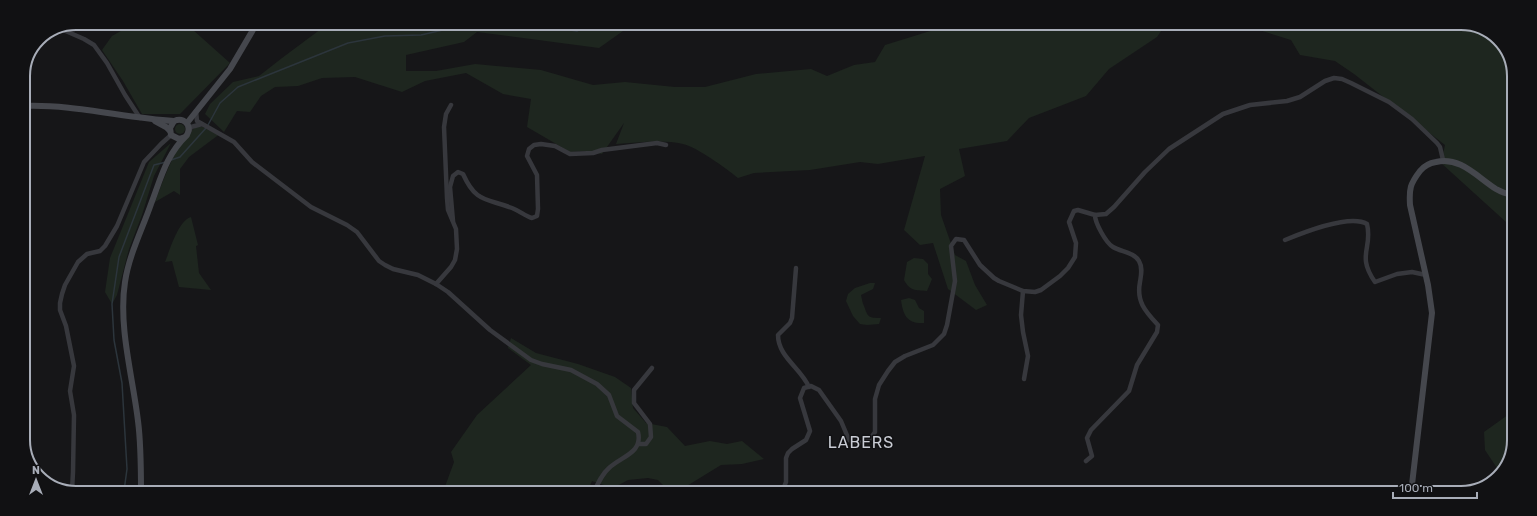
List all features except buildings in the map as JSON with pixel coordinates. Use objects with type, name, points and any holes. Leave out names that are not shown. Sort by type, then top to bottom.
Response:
[{"type":"main road","points":[[187,123],[230,69],[253,30]]},
{"type":"main road","points":[[30,106],[73,108],[153,120],[177,120],[187,123]]},
{"type":"main road","points":[[172,152],[170,125],[198,108]]},
{"type":"main road","points":[[153,120],[166,127],[171,134],[179,139],[187,135]]},
{"type":"main road","points":[[141,486],[138,421],[124,324],[123,297],[125,281],[130,259],[164,170],[172,152],[187,135],[189,128],[187,123]]},
{"type":"main road","points":[[1412,486],[1432,313],[1426,275],[1410,205],[1409,192],[1412,181],[1422,168],[1431,163],[1443,160],[1452,161],[1463,166],[1498,190],[1507,193]]},
{"type":"street","points":[[66,31],[94,46],[107,63],[140,118]]},
{"type":"street","points":[[784,486],[786,482],[786,458],[788,453],[806,440],[810,431],[800,398],[804,388],[811,386],[819,390],[841,421],[847,437],[856,444],[863,442],[870,439],[875,432],[875,399],[880,385],[888,371],[895,362],[905,356],[935,344],[942,337],[946,326],[954,281],[951,246],[956,239],[964,240],[980,265],[999,281],[1031,293],[1041,290],[1068,268],[1074,257],[1076,243],[1069,222],[1074,211],[1078,210],[1095,215],[1106,214],[1145,172],[1169,149],[1223,114],[1250,105],[1287,101],[1300,97],[1325,81],[1334,78],[1342,79],[1389,102],[1412,119],[1437,143],[1440,147],[1443,160]]},
{"type":"street","points":[[436,284],[451,267],[455,260],[457,237],[456,229],[448,210],[447,198],[444,127],[446,114],[451,105]]},
{"type":"street","points":[[197,121],[198,108]]},
{"type":"street","points":[[187,123],[197,121],[234,142],[252,162],[311,207],[347,225],[357,232],[379,261],[393,269],[418,275],[436,284],[448,292],[490,330],[525,356],[536,362],[571,370],[597,384],[609,395],[617,416],[638,432],[640,439],[639,444],[634,450],[610,467],[596,486]]},
{"type":"street","points":[[187,135],[191,127],[202,124]]},
{"type":"street","points":[[72,486],[74,415],[70,391],[74,366],[66,326],[60,310],[62,294],[65,285],[78,262],[87,254],[100,251],[106,246],[120,221],[144,162],[171,134]]},
{"type":"street","points":[[453,221],[450,187],[453,176],[458,172],[463,174],[472,191],[484,199],[519,211],[532,218],[537,216],[538,210],[537,175],[527,156],[529,149],[534,145],[555,146],[570,154],[593,153],[602,150],[657,143],[666,145]]},
{"type":"street","points":[[1086,461],[1092,456],[1088,435],[1091,430],[1129,392],[1137,365],[1158,328],[1158,325],[1140,303],[1139,285],[1142,270],[1139,260],[1132,254],[1112,247],[1109,244],[1098,226],[1095,215]]},
{"type":"street","points":[[1285,240],[1312,228],[1351,221],[1363,222],[1367,224],[1368,234],[1365,254],[1366,266],[1375,282],[1397,274],[1412,272],[1426,275]]},
{"type":"street","points":[[796,268],[792,318],[790,323],[778,335],[778,340],[786,358],[805,379],[809,387]]},
{"type":"street","points":[[1023,291],[1021,315],[1028,356],[1024,379]]},
{"type":"street","points":[[639,444],[646,444],[652,437],[650,424],[634,403],[634,390],[652,368]]},
{"type":"shaded area","points":[[123,30],[193,30],[230,63],[180,114],[142,114],[123,81],[102,50],[112,36]]},
{"type":"shaded area","points":[[320,30],[626,30],[599,48],[477,32],[464,42],[406,55],[406,71],[436,71],[475,64],[541,70],[593,85],[625,82],[675,87],[705,87],[756,74],[811,69],[827,76],[854,65],[875,62],[885,45],[934,30],[1162,30],[1157,37],[1109,69],[1086,96],[1029,118],[1007,141],[959,149],[965,176],[940,189],[941,215],[955,255],[966,261],[975,285],[987,305],[976,310],[948,289],[933,243],[920,245],[904,230],[925,156],[878,164],[860,162],[810,170],[754,173],[738,178],[704,154],[683,144],[658,142],[616,144],[624,123],[602,154],[585,151],[570,152],[527,127],[531,99],[503,94],[466,73],[425,81],[402,92],[355,77],[322,78],[298,86],[275,87],[261,96],[250,112],[237,111],[224,132],[205,114],[210,104],[233,82],[259,76]]},
{"type":"shaded area","points":[[1259,30],[1467,30],[1482,35],[1494,43],[1505,61],[1507,73],[1507,222],[1441,163],[1445,145],[1335,61],[1300,55],[1291,40]]},
{"type":"shaded area","points":[[178,124],[182,124],[184,125],[184,133],[178,134],[175,131],[175,127]]},
{"type":"shaded area","points":[[198,127],[203,127],[218,135],[189,157],[180,169],[180,195],[174,191],[155,202],[172,159],[178,148],[191,131]]},
{"type":"shaded area","points":[[171,143],[154,176],[142,215],[129,249],[117,295],[112,304],[105,292],[110,258],[149,162]]},
{"type":"shaded area","points":[[191,217],[198,245],[196,246],[199,273],[211,290],[179,287],[172,261],[165,262],[178,230],[186,220]]},
{"type":"shaded area","points":[[914,258],[923,259],[928,264],[928,274],[932,279],[927,291],[913,289],[908,286],[904,280],[907,262]]},
{"type":"shaded area","points":[[870,283],[875,283],[873,289],[861,295],[863,303],[869,316],[873,318],[881,318],[879,324],[860,324],[853,316],[846,301],[848,294],[855,288]]},
{"type":"shaded area","points":[[909,298],[915,300],[919,308],[924,311],[924,323],[914,322],[907,318],[903,310],[901,300]]},
{"type":"shaded area","points":[[511,338],[536,353],[578,364],[615,377],[631,388],[633,408],[646,423],[667,427],[685,446],[710,441],[727,444],[742,441],[764,459],[742,464],[721,465],[687,486],[664,486],[658,480],[648,478],[628,480],[617,486],[607,486],[592,481],[590,486],[445,486],[454,462],[451,452],[477,415],[531,365],[508,348]]},
{"type":"shaded area","points":[[1507,416],[1507,446],[1504,458],[1497,468],[1485,450],[1484,432]]},
{"type":"waterway","points":[[208,125],[220,103],[238,87],[348,43],[385,36],[421,35],[443,30]]},
{"type":"waterway","points":[[570,30],[579,30]]},
{"type":"waterway","points":[[171,160],[180,157],[206,128]]},
{"type":"waterway","points":[[125,486],[127,469],[122,383],[114,340],[112,304],[119,257],[154,165],[166,162]]},
{"type":"district","name":"LABERS","points":[[861,442]]}]
